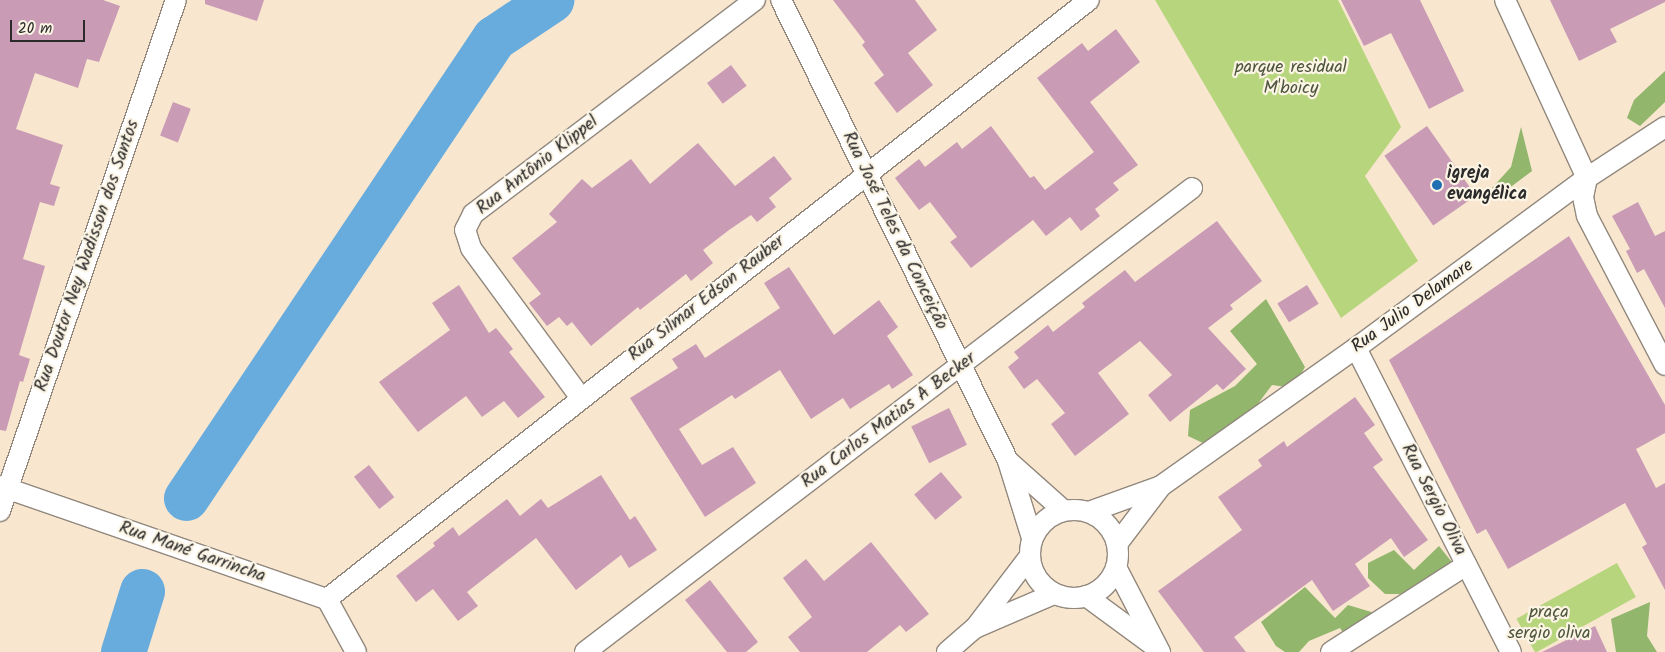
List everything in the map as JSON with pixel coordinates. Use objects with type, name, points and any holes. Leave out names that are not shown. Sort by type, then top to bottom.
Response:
[{"type":"street","name":"Rua Doutor Ney Wadisson dos Santos","points":[[0,512],[4,488],[176,0]]},
{"type":"street","name":"Rua Antônio Klippel","points":[[581,398],[471,248],[465,230],[473,214],[755,0]]},
{"type":"street","name":"Rua José Teles da Conceição","points":[[781,0],[1008,461],[1030,548]]},
{"type":"street","name":"Rua Silmar Edson Rauber","points":[[327,599],[1089,0]]},
{"type":"street","points":[[1505,0],[1587,178],[1583,197],[1587,216],[1665,365]]},
{"type":"street","name":"Rua Julio Delamare","points":[[1089,512],[1161,486],[1356,348],[1587,178],[1665,127]]},
{"type":"street","name":"Rua Carlos Matias A Becker","points":[[585,652],[961,367],[1192,188]]},
{"type":"street","name":"Rua Sergio Oliva","points":[[1356,348],[1510,652]]},
{"type":"street","name":"Rua José Teles da Conceição","points":[[1008,461],[1063,510]]},
{"type":"street","name":"Rua Julio Delamare","points":[[1117,544],[1161,486]]},
{"type":"street","name":"Rua Mané Garrincha","points":[[4,488],[327,599]]},
{"type":"street","points":[[947,652],[975,628],[1030,548],[1039,526],[1050,516],[1063,510],[1072,509],[1089,512],[1102,520],[1112,531],[1117,544],[1116,567],[1159,650]]},
{"type":"street","points":[[1030,548],[1037,578],[1054,594],[1070,597],[1086,596],[1104,585],[1116,567]]},
{"type":"street","points":[[1331,652],[1466,565]]},
{"type":"street","points":[[975,628],[1054,594]]},
{"type":"street","points":[[1086,596],[1159,650]]},
{"type":"street","points":[[327,599],[356,652]]},
{"type":"green space","name":"parque residual M'boicy","points":[[1155,0],[1338,0],[1401,127],[1365,176],[1418,261],[1341,318]]},
{"type":"green space","points":[[1665,71],[1665,102],[1640,126],[1627,118],[1634,100]]},
{"type":"green space","points":[[1521,127],[1532,171],[1500,195],[1492,188],[1511,167]]},
{"type":"green space","points":[[1266,299],[1305,367],[1293,388],[1272,385],[1245,421],[1205,444],[1188,436],[1190,410],[1235,386],[1257,364],[1230,331]]},
{"type":"green space","points":[[1439,546],[1455,566],[1400,594],[1385,594],[1368,578],[1368,563],[1394,550],[1414,570]]},
{"type":"green space","name":"praça sergio oliva","points":[[1617,563],[1636,597],[1537,652],[1535,652],[1516,619]]},
{"type":"green space","points":[[1305,587],[1335,618],[1348,605],[1378,614],[1348,640],[1340,628],[1309,641],[1299,652],[1285,652],[1276,646],[1261,622]]},
{"type":"green space","points":[[1650,602],[1647,636],[1657,652],[1616,652],[1611,619]]},
{"type":"building","points":[[0,0],[103,0],[120,6],[99,62],[87,59],[78,88],[35,73],[16,129],[63,145],[50,184],[60,187],[54,206],[40,202],[23,259],[45,266],[19,355],[30,359],[23,382],[20,381],[6,431],[0,430]]},
{"type":"building","points":[[205,0],[264,0],[257,21],[205,4]]},
{"type":"building","points":[[833,0],[915,0],[937,30],[908,53],[933,85],[897,113],[874,83],[884,75],[862,45],[865,42]]},
{"type":"building","points":[[1341,0],[1420,0],[1464,91],[1429,109],[1391,33],[1364,46]]},
{"type":"building","points":[[1550,0],[1665,0],[1665,2],[1610,29],[1617,42],[1579,61]]},
{"type":"building","points":[[1116,29],[1140,62],[1090,102],[1138,165],[1113,183],[1119,190],[1095,209],[1100,216],[1081,231],[1070,217],[1046,236],[1033,220],[971,268],[950,242],[957,237],[930,202],[919,210],[895,178],[919,159],[925,167],[957,142],[962,149],[991,126],[1030,178],[1034,176],[1045,190],[1094,152],[1037,78],[1082,43],[1088,51]]},
{"type":"building","points":[[731,65],[747,86],[723,104],[707,83]]},
{"type":"building","points":[[173,102],[191,109],[178,142],[160,136]]},
{"type":"building","name":"igreja evangélica","points":[[1427,126],[1476,196],[1433,225],[1384,156]]},
{"type":"building","points":[[698,143],[735,186],[774,156],[792,179],[769,198],[776,207],[757,222],[751,215],[729,230],[703,250],[713,263],[691,281],[686,274],[640,310],[638,307],[591,346],[572,322],[567,326],[559,317],[547,326],[529,303],[541,294],[512,258],[557,222],[549,214],[582,179],[592,188],[631,159],[650,184]]},
{"type":"building","points":[[1638,202],[1655,236],[1665,231],[1665,308],[1644,269],[1637,273],[1626,251],[1630,249],[1612,216]]},
{"type":"building","points":[[1217,221],[1262,281],[1230,305],[1233,309],[1208,328],[1246,369],[1223,390],[1217,384],[1170,422],[1148,395],[1172,375],[1140,341],[1098,373],[1129,414],[1075,456],[1051,424],[1065,413],[1037,379],[1024,389],[1008,367],[1019,358],[1014,352],[1048,325],[1053,332],[1085,307],[1082,303],[1125,270],[1135,282]]},
{"type":"building","points":[[1569,236],[1665,405],[1665,433],[1636,449],[1656,488],[1665,483],[1665,590],[1642,547],[1647,544],[1625,503],[1508,569],[1486,529],[1477,534],[1389,360]]},
{"type":"building","points":[[789,267],[834,335],[879,300],[898,327],[887,336],[913,375],[892,389],[889,384],[850,409],[843,398],[811,419],[780,370],[735,399],[732,395],[679,429],[702,465],[733,447],[756,483],[705,517],[630,398],[678,368],[672,359],[696,344],[705,358],[780,308],[764,283]]},
{"type":"building","points":[[459,285],[489,333],[496,328],[513,349],[509,352],[545,397],[518,418],[504,401],[482,417],[466,396],[418,432],[379,382],[450,330],[432,303]]},
{"type":"building","points":[[1307,285],[1319,304],[1289,322],[1277,304]]},
{"type":"building","points":[[1355,397],[1375,425],[1364,433],[1383,460],[1373,467],[1428,540],[1404,557],[1391,538],[1355,564],[1370,586],[1333,611],[1312,580],[1234,637],[1246,652],[1204,652],[1158,591],[1242,530],[1218,497],[1262,466],[1258,460],[1284,441],[1287,447]]},
{"type":"building","points":[[949,408],[967,445],[929,463],[911,426]]},
{"type":"building","points":[[369,465],[394,497],[379,509],[354,477]]},
{"type":"building","points":[[941,472],[962,497],[935,520],[914,494]]},
{"type":"building","points":[[601,475],[630,520],[635,516],[657,550],[629,568],[621,555],[576,590],[536,538],[467,592],[478,606],[458,621],[433,589],[416,602],[396,576],[435,546],[433,543],[453,527],[459,536],[507,499],[520,516],[541,499],[548,508]]},
{"type":"building","points":[[871,542],[929,614],[906,632],[900,625],[867,652],[800,652],[788,637],[812,617],[783,578],[806,559],[824,581]]},
{"type":"building","points":[[710,580],[758,642],[746,652],[727,652],[685,600]]},
{"type":"building","points":[[1595,626],[1607,652],[1542,652]]},
{"type":"waterway","points":[[186,498],[494,38],[551,0]]},
{"type":"waterway","points":[[123,652],[142,591]]},
{"type":"place","name":"igreja evangélica","points":[[1437,185]]}]
